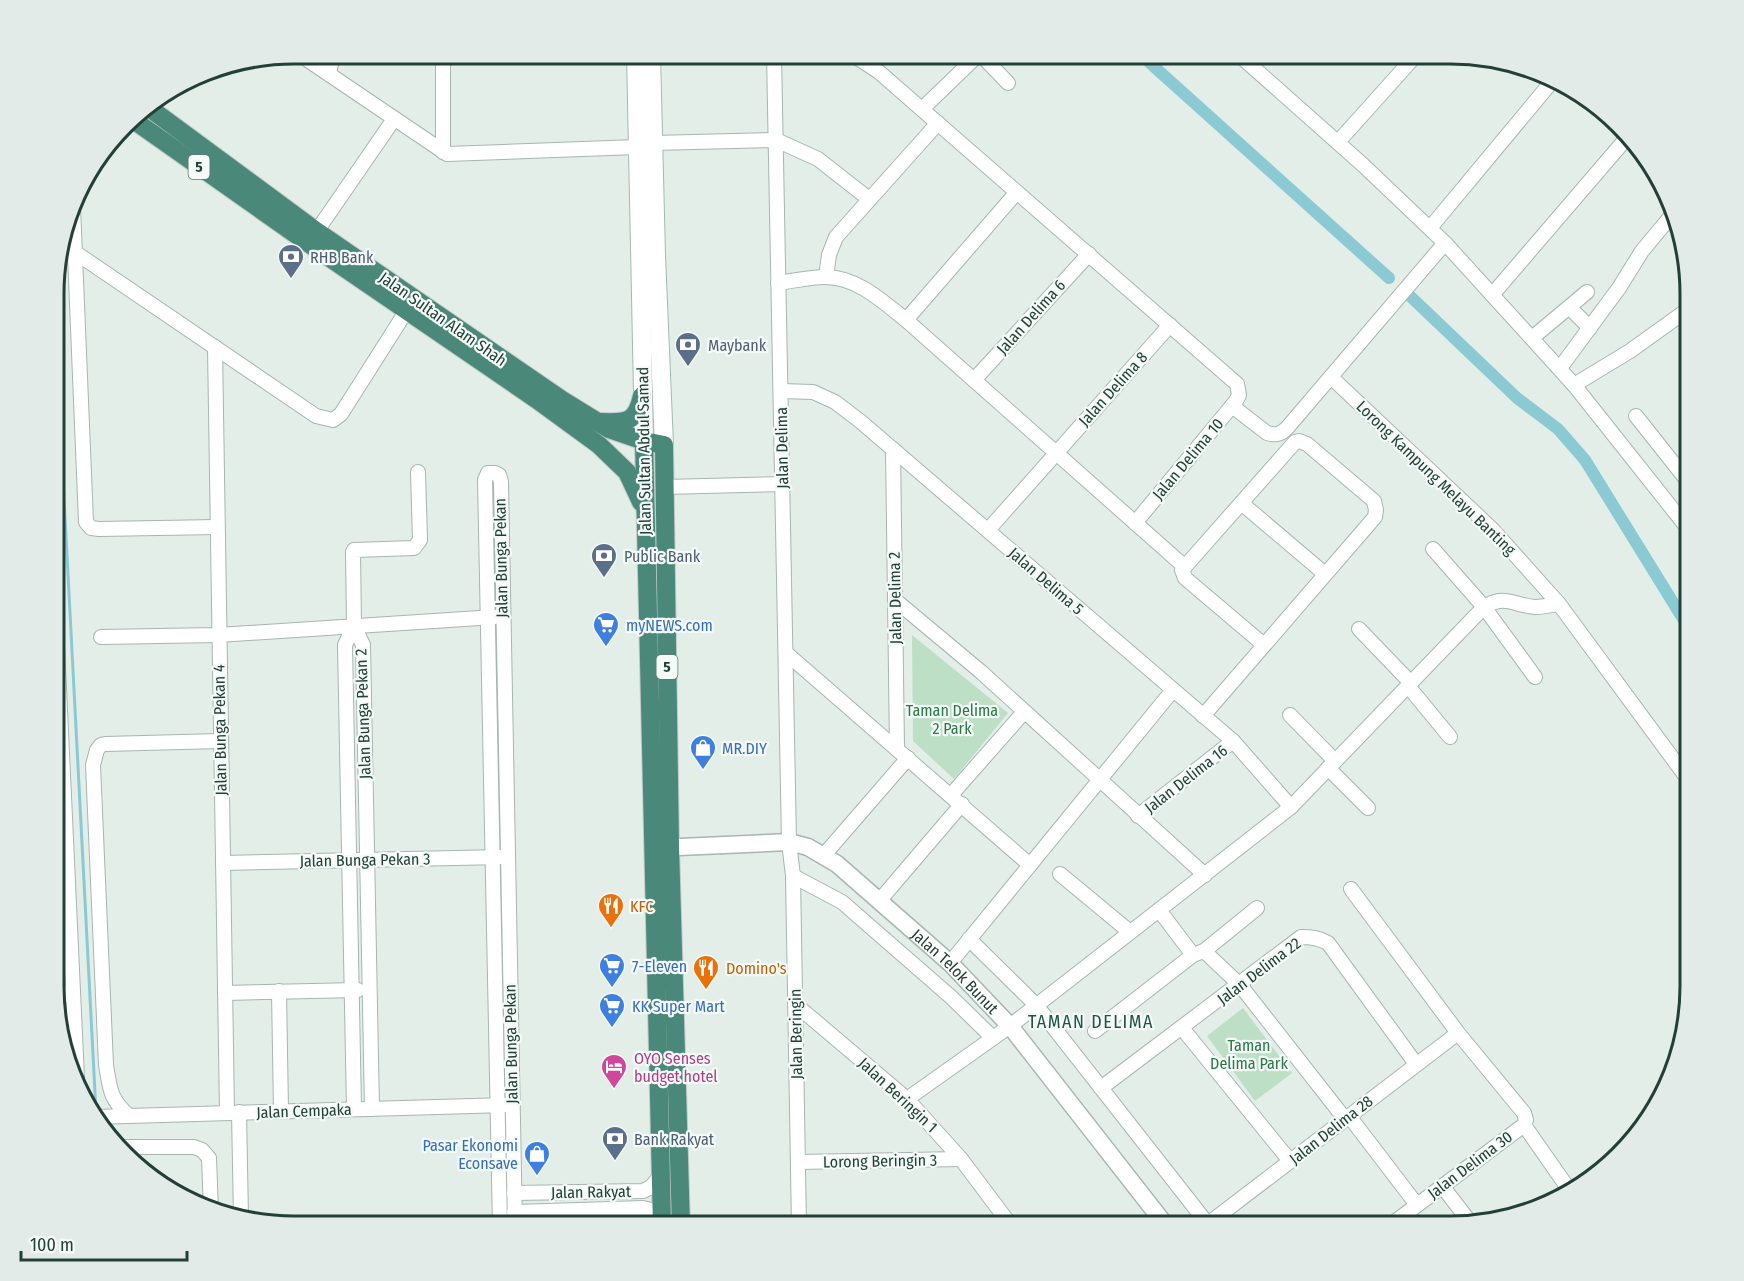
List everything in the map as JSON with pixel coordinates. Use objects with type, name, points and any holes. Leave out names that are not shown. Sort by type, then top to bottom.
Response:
[{"type":"highway","name":"Jalan Sultan Alam Shah","points":[[155,112],[407,310],[599,445]]},
{"type":"highway","name":"Jalan Sultan Alam Shah","points":[[140,124],[594,422],[644,441],[664,445]]},
{"type":"highway","points":[[594,422],[619,423],[630,420],[639,409],[642,396]]},
{"type":"highway","name":"Jalan Sultan Abdul Samad","points":[[644,441],[645,512],[661,848]]},
{"type":"highway","points":[[599,445],[627,472],[636,486],[645,512]]},
{"type":"highway","name":"5","points":[[599,445],[664,465]]},
{"type":"highway","name":"Jalan Sultan Abdul Samad","points":[[661,848],[664,445]]},
{"type":"highway","name":"5","points":[[661,848],[662,1216]]},
{"type":"highway","name":"5","points":[[661,848],[680,1216]]},
{"type":"main road","name":"Jalan Sultan Abdul Samad","points":[[637,64],[645,145],[664,445]]},
{"type":"main road","name":"Jalan Sultan Abdul Samad","points":[[644,441],[642,396],[645,145],[650,64]]},
{"type":"street","points":[[314,64],[447,154],[776,140],[818,159],[869,199]]},
{"type":"street","points":[[329,74],[331,64]]},
{"type":"street","points":[[443,64],[443,152]]},
{"type":"street","name":"Jalan Delima","points":[[774,64],[789,842]]},
{"type":"street","points":[[867,64],[922,109],[1237,384],[1236,401],[1267,433],[1273,435],[1281,433],[1445,243]]},
{"type":"street","points":[[922,109],[969,64]]},
{"type":"street","points":[[990,64],[1008,83]]},
{"type":"street","points":[[1249,64],[1338,142],[1445,243],[1560,368],[1680,520]]},
{"type":"street","points":[[1338,142],[1408,64]]},
{"type":"street","points":[[1430,228],[1548,87]]},
{"type":"street","points":[[312,237],[394,118]]},
{"type":"street","points":[[826,277],[829,255],[836,237],[938,123]]},
{"type":"street","points":[[1492,295],[1622,143]]},
{"type":"street","points":[[906,320],[1017,192]]},
{"type":"street","points":[[1560,368],[1619,288],[1642,250],[1667,221]]},
{"type":"street","points":[[74,228],[86,522],[91,528],[99,529],[217,527]]},
{"type":"street","points":[[76,253],[316,416],[333,420],[341,414],[407,310]]},
{"type":"street","name":"Jalan Delima 6","points":[[974,380],[1089,254]]},
{"type":"street","points":[[778,283],[826,277],[862,286],[906,320],[1185,567]]},
{"type":"street","points":[[1532,338],[1587,292]]},
{"type":"street","points":[[1570,308],[1590,328]]},
{"type":"street","points":[[1574,385],[1630,351],[1680,315]]},
{"type":"street","name":"Jalan Delima 8","points":[[987,530],[1170,325]]},
{"type":"street","name":"Jalan Bunga Pekan 4","points":[[214,347],[225,993],[240,1210]]},
{"type":"street","name":"Lorong Kampung Melayu Banting","points":[[1331,377],[1493,530],[1559,604],[1680,770]]},
{"type":"street","name":"Jalan Delima 5","points":[[781,391],[813,392],[826,397],[860,421],[1233,741],[1291,807]]},
{"type":"street","name":"Jalan Delima 10","points":[[1135,523],[1236,401]]},
{"type":"street","points":[[1636,416],[1680,472]]},
{"type":"street","points":[[1203,716],[1373,521],[1376,510],[1374,501],[1307,444],[1299,441],[1295,442],[1182,570],[1185,578],[1264,645]]},
{"type":"street","name":"Jalan Delima 2","points":[[893,448],[895,600],[902,753]]},
{"type":"street","points":[[354,626],[353,552],[354,550],[414,548],[417,546],[420,540],[418,472]]},
{"type":"street","name":"Jalan Bunga Pekan","points":[[495,617],[501,482],[499,475],[488,473],[484,480],[495,617],[505,1106],[500,1216]]},
{"type":"street","points":[[665,487],[782,484]]},
{"type":"street","points":[[1246,507],[1325,574]]},
{"type":"street","points":[[1433,549],[1484,607],[1536,677]]},
{"type":"street","points":[[895,600],[1024,712],[1205,875]]},
{"type":"street","points":[[907,1098],[1010,1026],[1291,807],[1484,607],[1493,601],[1501,600],[1536,607],[1559,604]]},
{"type":"street","points":[[101,637],[219,635],[495,617]]},
{"type":"street","name":"Jalan Bunga Pekan 2","points":[[354,626],[363,645],[372,1109]]},
{"type":"street","name":"Jalan Bunga Pekan 2","points":[[354,626],[345,645],[354,1109]]},
{"type":"street","points":[[1359,630],[1409,684],[1450,737]]},
{"type":"street","points":[[786,653],[1030,865]]},
{"type":"street","points":[[950,963],[1173,690]]},
{"type":"street","points":[[880,900],[1024,712]]},
{"type":"street","points":[[1290,715],[1368,808]]},
{"type":"street","points":[[128,1115],[112,1097],[106,1065],[94,757],[100,745],[105,744],[220,741]]},
{"type":"street","name":"Jalan Delima 16","points":[[1138,816],[1233,741]]},
{"type":"street","points":[[824,855],[902,753]]},
{"type":"street","name":"Jalan Telok Bunut","points":[[661,848],[789,842],[824,855],[880,900],[950,963],[1010,1026],[1158,1216]]},
{"type":"street","name":"Jalan Beringin","points":[[789,842],[793,876],[799,1216]]},
{"type":"street","name":"Jalan Bunga Pekan 3","points":[[223,863],[500,858]]},
{"type":"street","points":[[1060,874],[1130,932]]},
{"type":"street","points":[[793,876],[842,902],[951,997],[993,1038]]},
{"type":"street","points":[[1351,889],[1458,1033],[1524,1113],[1526,1120],[1524,1125],[1565,1185]]},
{"type":"street","points":[[1095,1031],[1257,908]]},
{"type":"street","points":[[1159,910],[1198,953],[1240,985],[1417,1205]]},
{"type":"street","points":[[64,930],[73,994],[76,1057]]},
{"type":"street","name":"Jalan Delima 22","points":[[1101,1088],[1301,938],[1318,938],[1328,943],[1416,1064]]},
{"type":"street","points":[[969,939],[1036,1005],[1200,1216]]},
{"type":"street","points":[[225,993],[369,989]]},
{"type":"street","points":[[279,991],[281,1111]]},
{"type":"street","points":[[65,994],[73,994]]},
{"type":"street","name":"Jalan Beringin 1","points":[[795,1004],[907,1098],[961,1159],[1004,1216]]},
{"type":"street","points":[[1182,1028],[1290,1161]]},
{"type":"street","name":"Jalan Delima 28","points":[[1221,1216],[1458,1033]]},
{"type":"street","name":"Jalan Bunga Pekan","points":[[505,1106],[514,1216]]},
{"type":"street","name":"Jalan Cempaka","points":[[105,1116],[505,1106]]},
{"type":"street","name":"Jalan Delima 30","points":[[1402,1216],[1524,1125]]},
{"type":"street","points":[[130,1147],[194,1147],[202,1150],[209,1158],[211,1200]]},
{"type":"street","name":"Lorong Beringin 3","points":[[798,1162],[961,1159]]},
{"type":"street","name":"Jalan Rakyat","points":[[514,1193],[642,1191],[651,1187],[660,1175]]},
{"type":"street","points":[[1442,1186],[1465,1216]]},
{"type":"street","points":[[514,1212],[643,1208],[656,1216]]},
{"type":"green space","name":"Taman Delima 2 Park","points":[[912,635],[1008,713],[954,779],[913,741]]},
{"type":"green space","name":"Taman Delima Park","points":[[1243,1008],[1292,1073],[1255,1101],[1207,1036]]},
{"type":"waterway","points":[[1151,64],[1389,278]]},
{"type":"waterway","points":[[1410,296],[1517,398],[1558,429],[1585,460],[1680,614]]},
{"type":"waterway","points":[[64,498],[95,1102]]},
{"type":"place","name":"RHB Bank","points":[[291,280]]},
{"type":"place","name":"Maybank","points":[[688,368]]},
{"type":"place","name":"Public Bank","points":[[604,579]]},
{"type":"place","name":"myNEWS.com","points":[[606,648]]},
{"type":"place","name":"MR.DIY","points":[[703,771]]},
{"type":"place","name":"KFC","points":[[611,929]]},
{"type":"place","name":"7-Eleven","points":[[612,989]]},
{"type":"place","name":"Domino's","points":[[706,991]]},
{"type":"place","name":"KK Super Mart","points":[[612,1029]]},
{"type":"place","name":"OYO Senses budget hotel","points":[[614,1090]]},
{"type":"place","name":"Bank Rakyat","points":[[615,1162]]},
{"type":"place","name":"Pasar Ekonomi Econsave","points":[[537,1177]]},
{"type":"district","name":"TAMAN DELIMA","points":[[1091,1022]]}]
